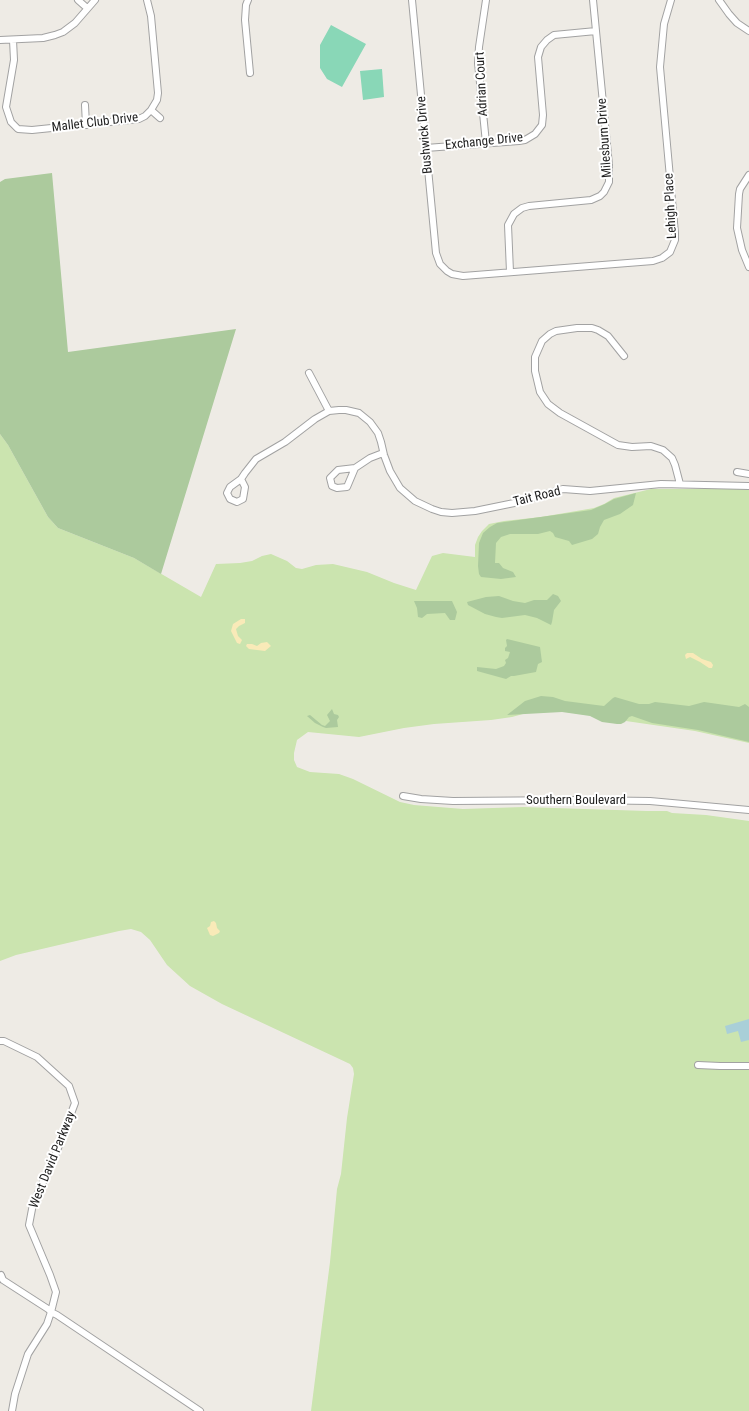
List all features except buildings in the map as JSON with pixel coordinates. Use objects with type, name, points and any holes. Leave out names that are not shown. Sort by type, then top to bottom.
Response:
[{"type":"street","points":[[78,0],[86,8]]},
{"type":"street","points":[[0,40],[43,38],[59,34],[75,23],[86,8],[95,0]]},
{"type":"street","name":"Mallet Club Drive","points":[[13,40],[14,60],[6,107],[11,122],[18,129],[32,130],[139,119],[151,110],[157,100],[158,82],[151,16],[147,0]]},
{"type":"street","points":[[248,0],[246,5],[245,20],[250,73]]},
{"type":"street","name":"Bushwick Drive","points":[[412,0],[436,253],[440,264],[444,269]]},
{"type":"street","name":"Adrian Court","points":[[486,0],[478,58],[486,144]]},
{"type":"street","name":"Milesburn Drive","points":[[510,272],[508,225],[514,214],[522,208],[529,206],[592,200],[604,192],[609,182],[609,165],[593,0]]},
{"type":"street","name":"Lehigh Place","points":[[444,269],[452,274],[463,276],[653,262],[666,255],[673,247],[676,233],[660,67],[664,24],[670,0]]},
{"type":"street","points":[[719,0],[737,23],[749,31]]},
{"type":"street","name":"Exchange Drive","points":[[426,148],[525,140],[535,134],[540,129],[543,121],[538,57],[544,43],[560,34],[596,31]]},
{"type":"street","points":[[85,105],[86,125]]},
{"type":"street","points":[[151,110],[160,118]]},
{"type":"street","points":[[749,175],[740,189],[737,228],[742,250],[749,267]]},
{"type":"street","points":[[624,356],[608,336],[598,330],[577,328],[556,331],[550,334],[542,342],[535,357],[535,371],[540,392],[548,404],[560,413],[618,445],[632,447],[651,446],[663,450],[672,458],[680,484]]},
{"type":"street","points":[[241,479],[256,459],[285,442],[310,422],[329,411],[309,373]]},
{"type":"street","name":"Tait Road","points":[[329,411],[353,411],[364,417],[370,422],[378,433],[383,453],[390,471],[400,488],[415,501],[432,509],[452,513],[475,512],[518,502],[562,489],[590,491],[661,484],[749,486]]},
{"type":"street","points":[[355,468],[370,458],[383,453]]},
{"type":"street","points":[[737,472],[749,474]]},
{"type":"street","name":"Southern Boulevard","points":[[403,796],[453,801],[650,801],[749,810]]},
{"type":"street","name":"West David Parkway","points":[[0,1041],[4,1041],[37,1057],[69,1086],[75,1103],[55,1156],[33,1204],[29,1225],[56,1292],[47,1324],[28,1354],[15,1394],[12,1411]]},
{"type":"street","points":[[698,1065],[749,1066]]},
{"type":"street","points":[[1,1275],[3,1280],[200,1411]]},
{"type":"green space","points":[[331,25],[366,44],[342,87],[327,79],[320,68],[320,45]]},
{"type":"green space","points":[[382,69],[384,97],[363,100],[360,71]]},
{"type":"green space","points":[[52,173],[68,352],[236,329],[161,574],[134,558],[58,528],[48,517],[8,445],[0,434],[0,182],[5,179]]},
{"type":"green space","points":[[0,434],[8,445],[48,517],[58,528],[134,558],[201,597],[216,564],[252,561],[262,556],[271,554],[287,561],[296,568],[302,569],[316,565],[333,564],[367,572],[416,590],[432,556],[443,553],[475,557],[475,545],[478,537],[489,524],[594,508],[614,498],[651,489],[749,489],[749,743],[695,731],[619,720],[575,708],[534,711],[512,717],[491,720],[434,724],[404,728],[359,737],[308,732],[297,740],[294,760],[297,767],[310,772],[339,774],[353,779],[400,802],[414,805],[463,809],[523,807],[667,811],[672,813],[706,815],[749,821],[749,1411],[311,1411],[330,1262],[337,1189],[341,1174],[347,1118],[354,1074],[353,1068],[350,1064],[222,1004],[190,986],[167,965],[150,940],[141,932],[131,929],[119,931],[16,955],[0,961]]},
{"type":"green space","points":[[636,493],[633,505],[620,514],[604,520],[598,534],[592,539],[572,545],[569,541],[555,537],[550,531],[538,534],[510,534],[501,537],[496,543],[495,563],[499,563],[503,568],[513,572],[516,577],[501,579],[481,577],[479,574],[479,543],[483,533],[497,523],[591,510],[614,499]]},
{"type":"green space","points":[[553,594],[558,596],[561,601],[554,610],[551,625],[537,618],[525,615],[502,618],[485,614],[468,605],[467,602],[486,597],[499,596],[525,603],[534,600],[547,600]]},
{"type":"green space","points":[[414,601],[452,601],[457,612],[455,620],[450,620],[445,613],[427,614],[422,618],[418,617],[417,608]]},
{"type":"green space","points":[[507,639],[540,647],[542,662],[538,664],[536,672],[511,676],[506,679],[477,671],[477,667],[496,669],[504,666],[506,663],[505,660],[508,658],[510,652],[505,651]]},
{"type":"green space","points":[[541,696],[604,706],[615,697],[639,704],[649,704],[655,702],[689,706],[704,702],[739,707],[745,704],[749,707],[749,742],[698,730],[652,723],[632,716],[625,722],[617,724],[602,722],[590,716],[562,712],[507,715],[525,701]]},
{"type":"green space","points":[[332,709],[334,714],[338,715],[339,717],[337,720],[338,727],[323,727],[315,723],[307,716],[310,715],[325,726],[330,721],[327,715]]},
{"type":"sand","points":[[241,619],[245,619],[245,623],[236,629],[238,636],[242,640],[240,644],[237,643],[231,631],[233,624]]},
{"type":"sand","points":[[267,642],[271,646],[265,651],[249,649],[246,646],[247,644],[252,644],[257,646],[261,643]]},
{"type":"sand","points":[[687,653],[693,653],[702,659],[711,662],[713,665],[712,668],[709,668],[690,657],[686,659],[685,655]]},
{"type":"sand","points":[[214,921],[220,931],[213,936],[210,935],[207,928],[210,926],[211,922]]},
{"type":"water","points":[[749,1019],[749,1040],[741,1042],[738,1031],[727,1034],[725,1026]]}]
